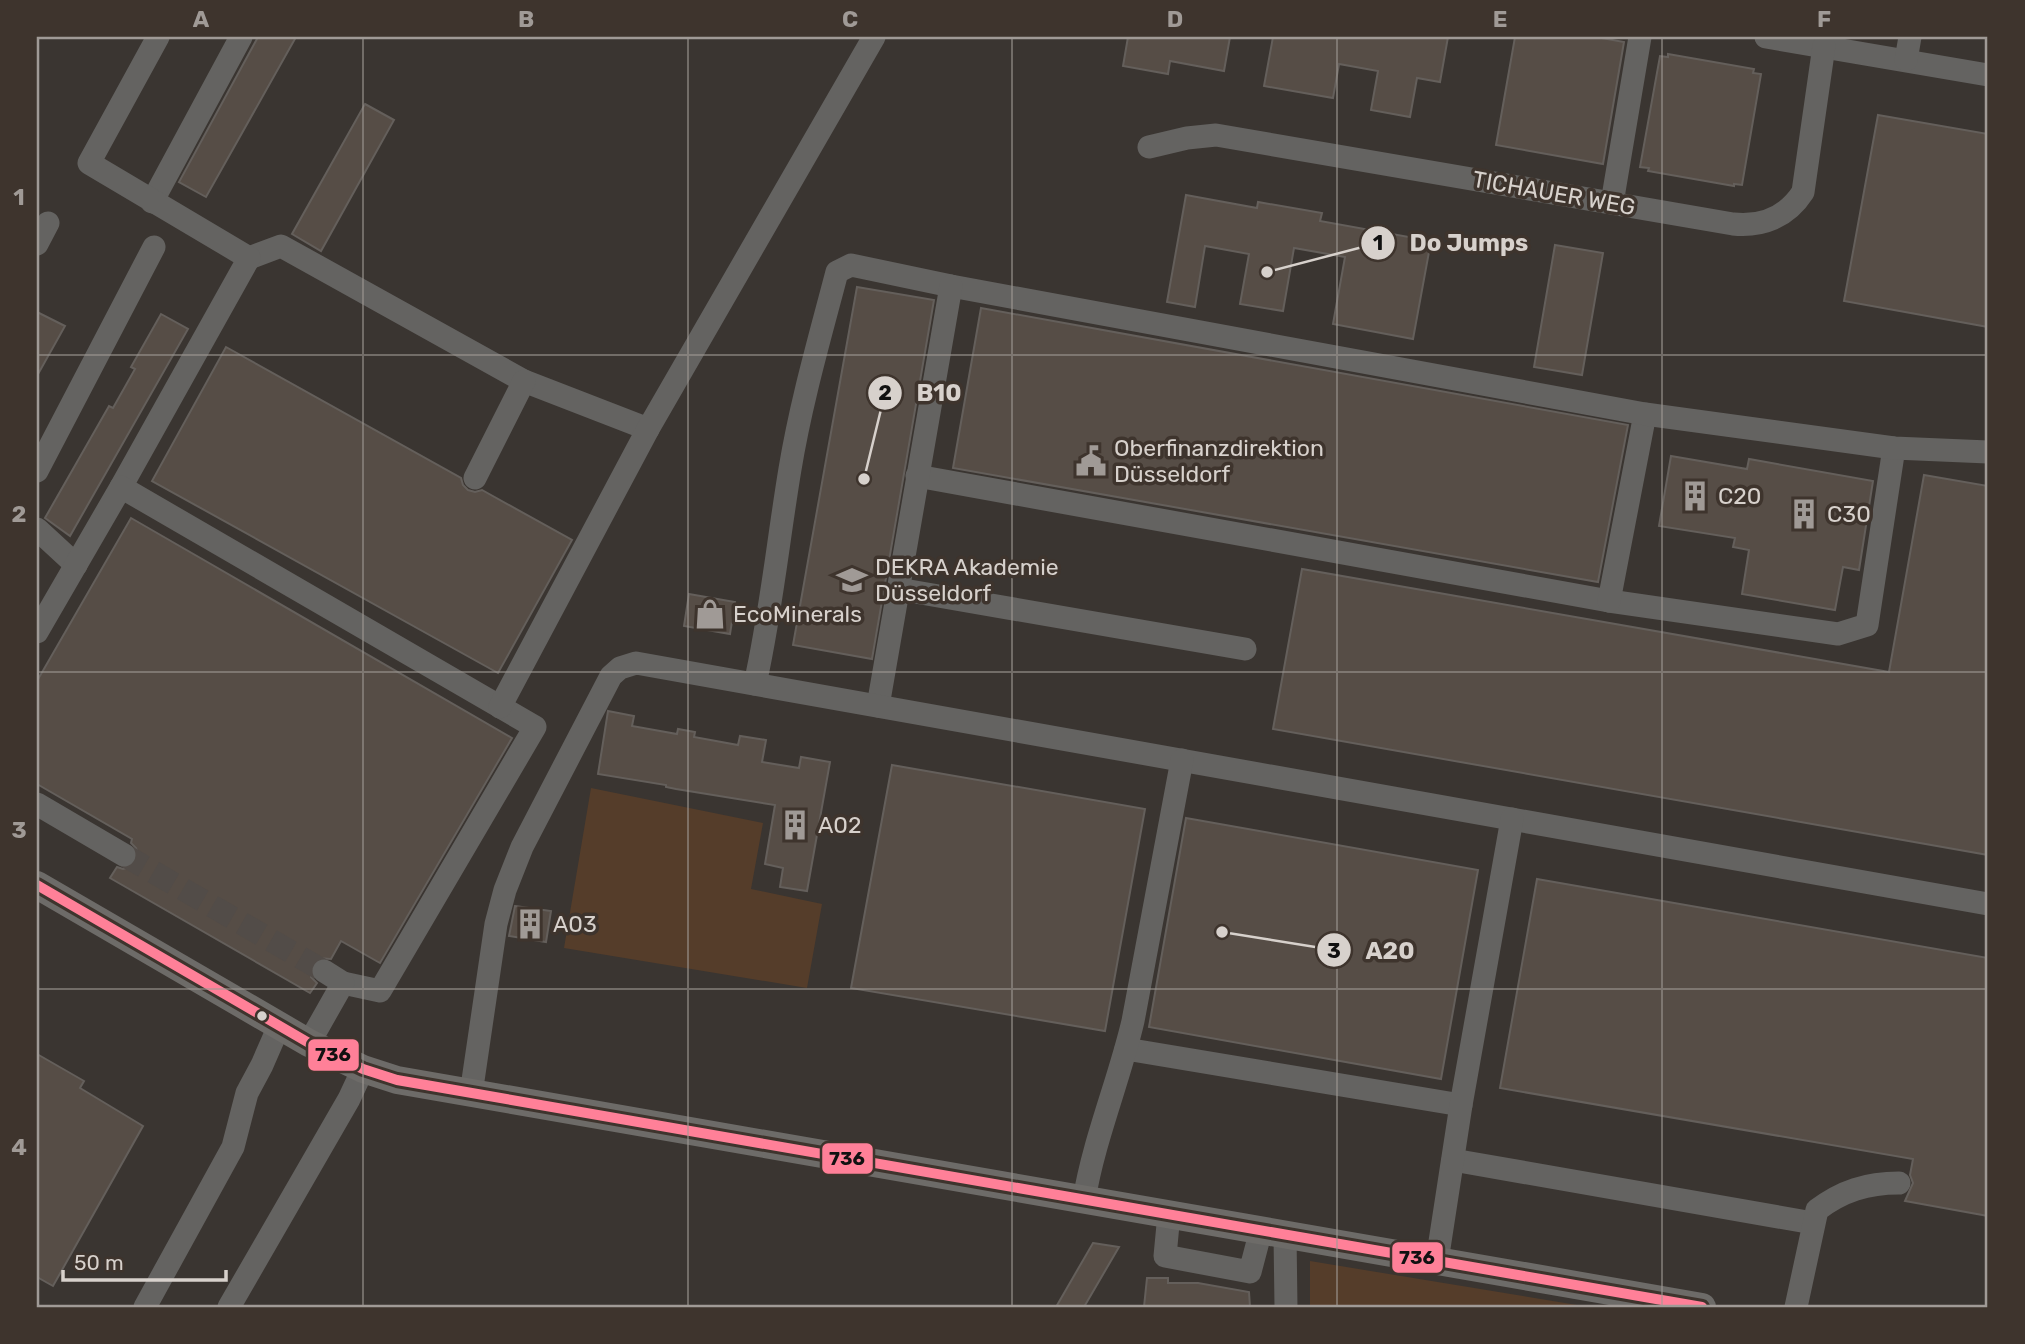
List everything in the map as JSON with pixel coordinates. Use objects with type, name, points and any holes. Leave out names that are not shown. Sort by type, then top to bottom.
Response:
[{"type":"main road","points":[[37,885],[309,1043],[363,1069],[397,1080],[1702,1307]]},
{"type":"street","points":[[158,37],[89,163],[249,258]]},
{"type":"street","points":[[152,202],[241,37]]},
{"type":"street","points":[[500,707],[648,429],[874,37]]},
{"type":"street","points":[[1612,203],[1640,37]]},
{"type":"street","points":[[1766,37],[1988,75]]},
{"type":"street","points":[[1906,60],[1910,37]]},
{"type":"street","name":"TICHAUER WEG","points":[[1149,147],[1187,138],[1216,135],[1746,225],[1764,224],[1794,205],[1803,192],[1824,46]]},
{"type":"street","points":[[37,244],[48,223]]},
{"type":"street","points":[[37,632],[249,258],[281,246],[524,381],[648,429]]},
{"type":"street","points":[[37,471],[154,247]]},
{"type":"street","points":[[755,684],[764,646],[794,444],[837,272],[851,265],[951,286],[1645,414],[1894,448],[1988,452]]},
{"type":"street","points":[[878,706],[951,286]]},
{"type":"street","points":[[475,478],[524,381]]},
{"type":"street","points":[[1609,601],[1645,414]]},
{"type":"street","points":[[917,476],[1609,601],[1838,635],[1867,625],[1894,448]]},
{"type":"street","points":[[121,487],[535,727],[380,990],[333,977],[309,1043]]},
{"type":"street","points":[[37,528],[76,565]]},
{"type":"street","points":[[898,589],[1245,649]]},
{"type":"street","points":[[471,1094],[496,924],[505,890],[522,847],[611,676],[620,668],[636,663],[1988,904]]},
{"type":"street","points":[[1084,1200],[1089,1170],[1126,1049],[1182,760]]},
{"type":"street","points":[[37,804],[124,855]]},
{"type":"street","points":[[1437,1261],[1461,1105],[1512,819]]},
{"type":"street","points":[[145,1307],[233,1147],[247,1093],[279,1026]]},
{"type":"street","points":[[1126,1049],[1461,1105]]},
{"type":"street","points":[[229,1307],[349,1099],[363,1069]]},
{"type":"street","points":[[1453,1160],[1813,1223]]},
{"type":"street","points":[[1796,1307],[1817,1210],[1835,1197],[1867,1185],[1899,1183]]},
{"type":"street","points":[[1169,1214],[1165,1256],[1250,1272],[1273,1232]]},
{"type":"street","points":[[1273,1232],[1286,1307]]},
{"type":"shaded area","points":[[591,788],[763,823],[751,889],[822,904],[807,988],[564,948]]},
{"type":"shaded area","points":[[1310,1261],[1589,1307],[1310,1307]]},
{"type":"building","points":[[258,37],[296,37],[206,197],[179,182]]},
{"type":"building","points":[[1128,37],[1230,37],[1224,71],[1170,61],[1168,74],[1123,66]]},
{"type":"building","points":[[1273,37],[1448,37],[1440,82],[1417,78],[1410,117],[1371,110],[1378,71],[1339,64],[1333,98],[1264,86]]},
{"type":"building","points":[[1515,37],[1596,37],[1624,42],[1603,164],[1496,145]]},
{"type":"building","points":[[1668,54],[1754,69],[1753,73],[1761,74],[1742,185],[1734,186],[1648,171],[1649,168],[1640,167],[1660,56],[1668,57]]},
{"type":"building","points":[[365,104],[394,120],[321,251],[292,234]]},
{"type":"building","points":[[1878,115],[1988,134],[1988,327],[1844,301]]},
{"type":"building","points":[[1186,195],[1257,208],[1258,202],[1322,213],[1320,221],[1431,241],[1413,339],[1333,324],[1345,257],[1294,248],[1283,311],[1240,304],[1249,254],[1205,246],[1195,307],[1167,302]]},
{"type":"building","points":[[1555,245],[1603,253],[1582,375],[1534,367]]},
{"type":"building","points":[[857,287],[934,300],[872,659],[793,645]]},
{"type":"building","points":[[981,308],[1628,425],[1598,582],[953,468]]},
{"type":"building","points":[[37,312],[65,326],[37,376]]},
{"type":"building","points":[[161,314],[188,329],[70,536],[45,518],[109,406],[113,408],[135,369],[131,367]]},
{"type":"building","points":[[226,347],[461,478],[468,490],[482,490],[572,540],[498,673],[152,481]]},
{"type":"building","name":"C30","points":[[1671,456],[1747,469],[1749,459],[1873,481],[1859,570],[1843,567],[1835,610],[1742,594],[1749,550],[1733,547],[1735,538],[1659,526]]},
{"type":"building","points":[[1924,475],[1988,486],[1988,855],[1273,729],[1302,569],[1889,672]]},
{"type":"building","points":[[131,518],[512,738],[380,963],[341,941],[331,959],[318,958],[312,964],[311,977],[317,983],[310,993],[110,878],[117,867],[130,867],[136,861],[138,854],[131,843],[132,839],[37,784],[37,681]]},
{"type":"building","name":"EcoMinerals","points":[[689,594],[735,602],[730,634],[684,626]]},
{"type":"building","points":[[608,711],[634,716],[632,726],[677,734],[678,729],[695,732],[694,737],[738,745],[740,736],[766,740],[762,762],[799,768],[801,757],[830,762],[807,891],[780,887],[783,868],[765,864],[775,805],[598,774]]},
{"type":"building","points":[[892,765],[1145,809],[1105,1031],[851,988]]},
{"type":"building","points":[[1186,818],[1478,870],[1441,1079],[1149,1027]]},
{"type":"building","points":[[1537,879],[1988,958],[1988,1216],[1905,1201],[1913,1183],[1910,1175],[1913,1159],[1500,1088]]},
{"type":"building","name":"A03","points":[[515,906],[551,911],[546,942],[509,936]]},
{"type":"building","points":[[37,1054],[84,1081],[80,1088],[143,1126],[53,1286],[37,1277]]},
{"type":"building","points":[[1093,1243],[1119,1247],[1084,1307],[1056,1307]]},
{"type":"building","points":[[1147,1278],[1168,1278],[1168,1283],[1198,1283],[1249,1292],[1250,1307],[1144,1307]]},
{"type":"tunnel","points":[[124,855],[324,971]]},
{"type":"transit line","name":"736","points":[[37,885],[309,1043],[363,1069],[397,1080],[1702,1307]]},
{"type":"place","name":"Do Jumps","points":[[1267,272]]},
{"type":"place","name":"Oberfinanzdirektion Düsseldorf","points":[[1091,461]]},
{"type":"place","name":"B10","points":[[864,479]]},
{"type":"place","name":"C20","points":[[1695,496]]},
{"type":"place","name":"C30","points":[[1804,514]]},
{"type":"place","name":"DEKRA Akademie Düsseldorf","points":[[852,580]]},
{"type":"place","name":"EcoMinerals","points":[[710,614]]},
{"type":"place","name":"A02","points":[[795,825]]},
{"type":"place","name":"A03","points":[[530,924]]},
{"type":"place","name":"A20","points":[[1222,932]]}]
